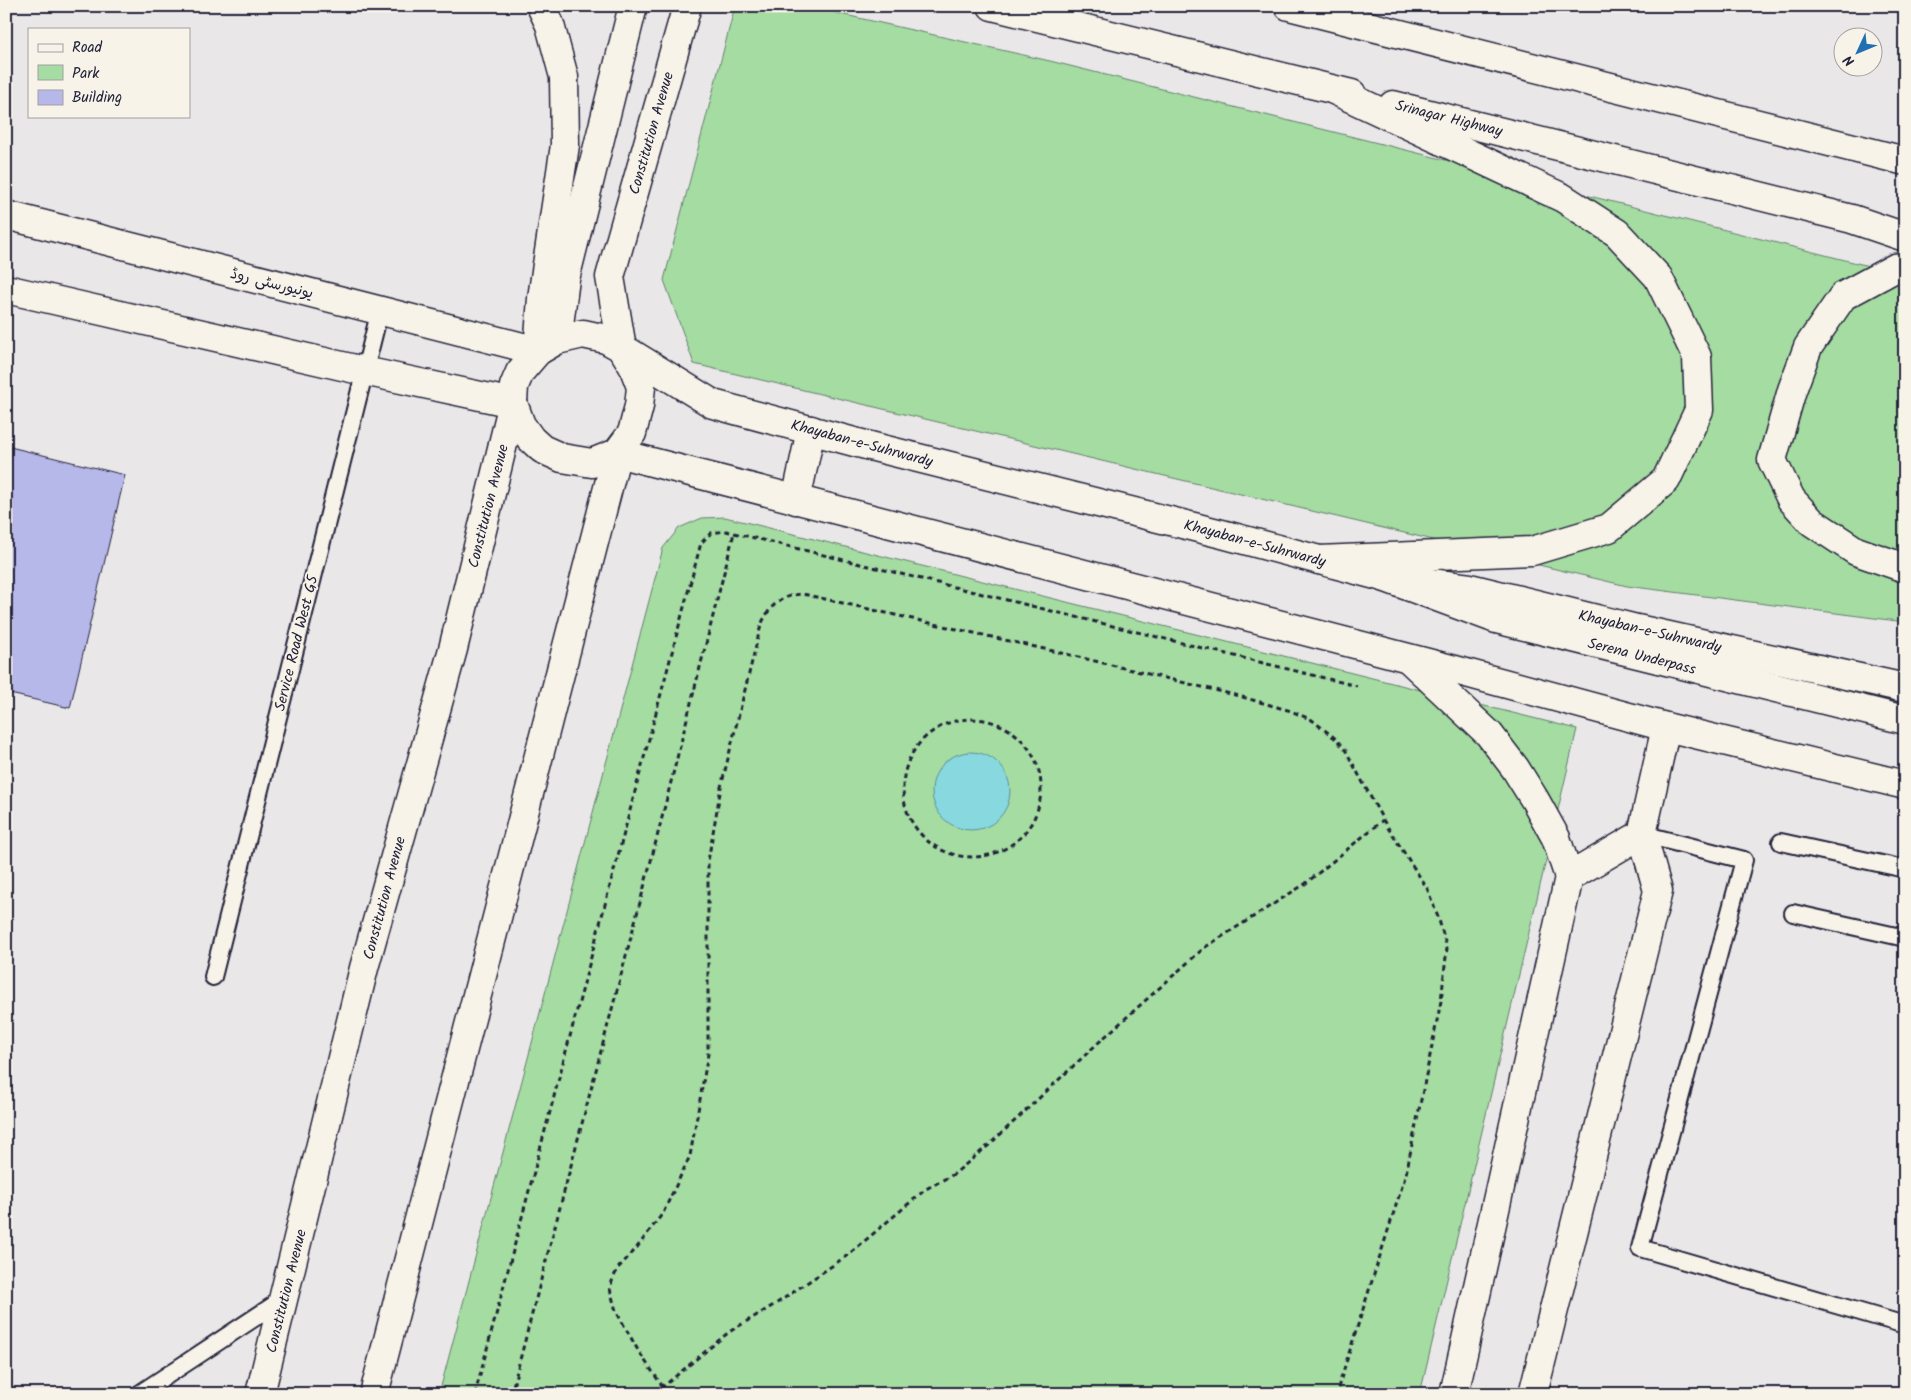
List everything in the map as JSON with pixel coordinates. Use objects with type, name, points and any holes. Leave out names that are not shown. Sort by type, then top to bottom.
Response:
[{"type":"main road","points":[[541,6],[550,25],[564,77],[565,145],[542,298],[548,345]]},
{"type":"main road","points":[[548,345],[633,6]]},
{"type":"main road","name":"Constitution Avenue","points":[[622,348],[610,277],[687,6]]},
{"type":"main road","name":"Srinagar Highway","points":[[992,6],[1852,219],[1905,237]]},
{"type":"main road","points":[[1289,6],[1905,161]]},
{"type":"main road","points":[[1319,560],[1532,551],[1609,528],[1666,480],[1699,410],[1696,357],[1658,277],[1617,232],[1563,198],[1334,90]]},
{"type":"main road","name":"یونیورسٹی روڈ","points":[[6,215],[380,310],[548,345]]},
{"type":"main road","points":[[1905,266],[1895,268],[1843,296],[1808,347],[1792,390],[1772,460],[1791,500],[1812,522],[1856,552],[1905,568]]},
{"type":"main road","points":[[6,289],[513,403]]},
{"type":"main road","points":[[374,1394],[617,453],[632,433],[639,406],[641,387],[633,366],[622,348],[606,339],[583,334],[548,345],[520,372],[514,386],[513,403],[521,425],[531,440],[542,449],[562,458],[592,462],[617,453],[1666,727],[1905,785]]},
{"type":"main road","name":"Khayaban-e-Suhrwardy","points":[[622,348],[713,404],[811,430],[1382,577],[1470,588],[1637,629],[1905,688]]},
{"type":"main road","name":"Constitution Avenue","points":[[260,1394],[364,968],[453,649],[513,403]]},
{"type":"main road","points":[[796,500],[811,430]]},
{"type":"main road","name":"Serena Underpass","points":[[1382,577],[1496,619],[1905,720]]},
{"type":"main road","points":[[1407,658],[1489,734],[1515,768],[1556,838],[1569,878],[1454,1394]]},
{"type":"main road","points":[[1532,1394],[1658,891],[1642,834],[1666,727]]},
{"type":"main road","points":[[1569,878],[1642,834]]},
{"type":"lane","name":"Service Road West G5","points":[[213,977],[380,310]]},
{"type":"lane","points":[[1642,834],[1744,860],[1640,1248],[1905,1326]]},
{"type":"lane","points":[[1781,842],[1905,869]]},
{"type":"lane","points":[[1793,913],[1905,938]]},
{"type":"lane","points":[[139,1394],[284,1299]]},
{"type":"path","points":[[475,1394],[701,544],[711,533],[726,531],[1358,686]]},
{"type":"path","points":[[511,1394],[653,853],[734,533]]},
{"type":"path","points":[[663,1387],[639,1352],[616,1311],[610,1289],[613,1278],[620,1267],[663,1212],[690,1156],[708,1054],[708,861],[721,787],[761,625],[772,605],[785,597],[803,594],[1066,654],[1291,710],[1312,720],[1331,735],[1346,751],[1382,820],[1427,888],[1447,948],[1441,1001],[1406,1174],[1336,1394]]},
{"type":"path","points":[[972,719],[987,721],[1013,732],[1028,748],[1038,768],[1042,789],[1038,810],[1028,829],[1013,845],[993,854],[972,858],[951,854],[931,844],[916,828],[906,809],[903,788],[907,766],[916,747],[932,732],[951,722],[972,719]]},
{"type":"path","points":[[654,1394],[729,1332],[777,1303],[848,1255],[926,1189],[954,1174],[989,1145],[1098,1043],[1204,948],[1305,884],[1382,820]]},
{"type":"green space","points":[[735,6],[805,6],[1050,61],[1905,275],[1905,622],[1627,586],[694,364],[664,280]]},
{"type":"green space","points":[[725,517],[1577,729],[1420,1394],[439,1394],[663,548],[679,528],[702,518]]},
{"type":"water","points":[[971,752],[986,755],[999,763],[1007,776],[1010,791],[1007,806],[999,819],[986,827],[971,830],[956,827],[943,819],[935,806],[932,791],[935,776],[943,763],[956,755]]},
{"type":"building","points":[[6,446],[125,475],[70,708],[6,693]]}]
